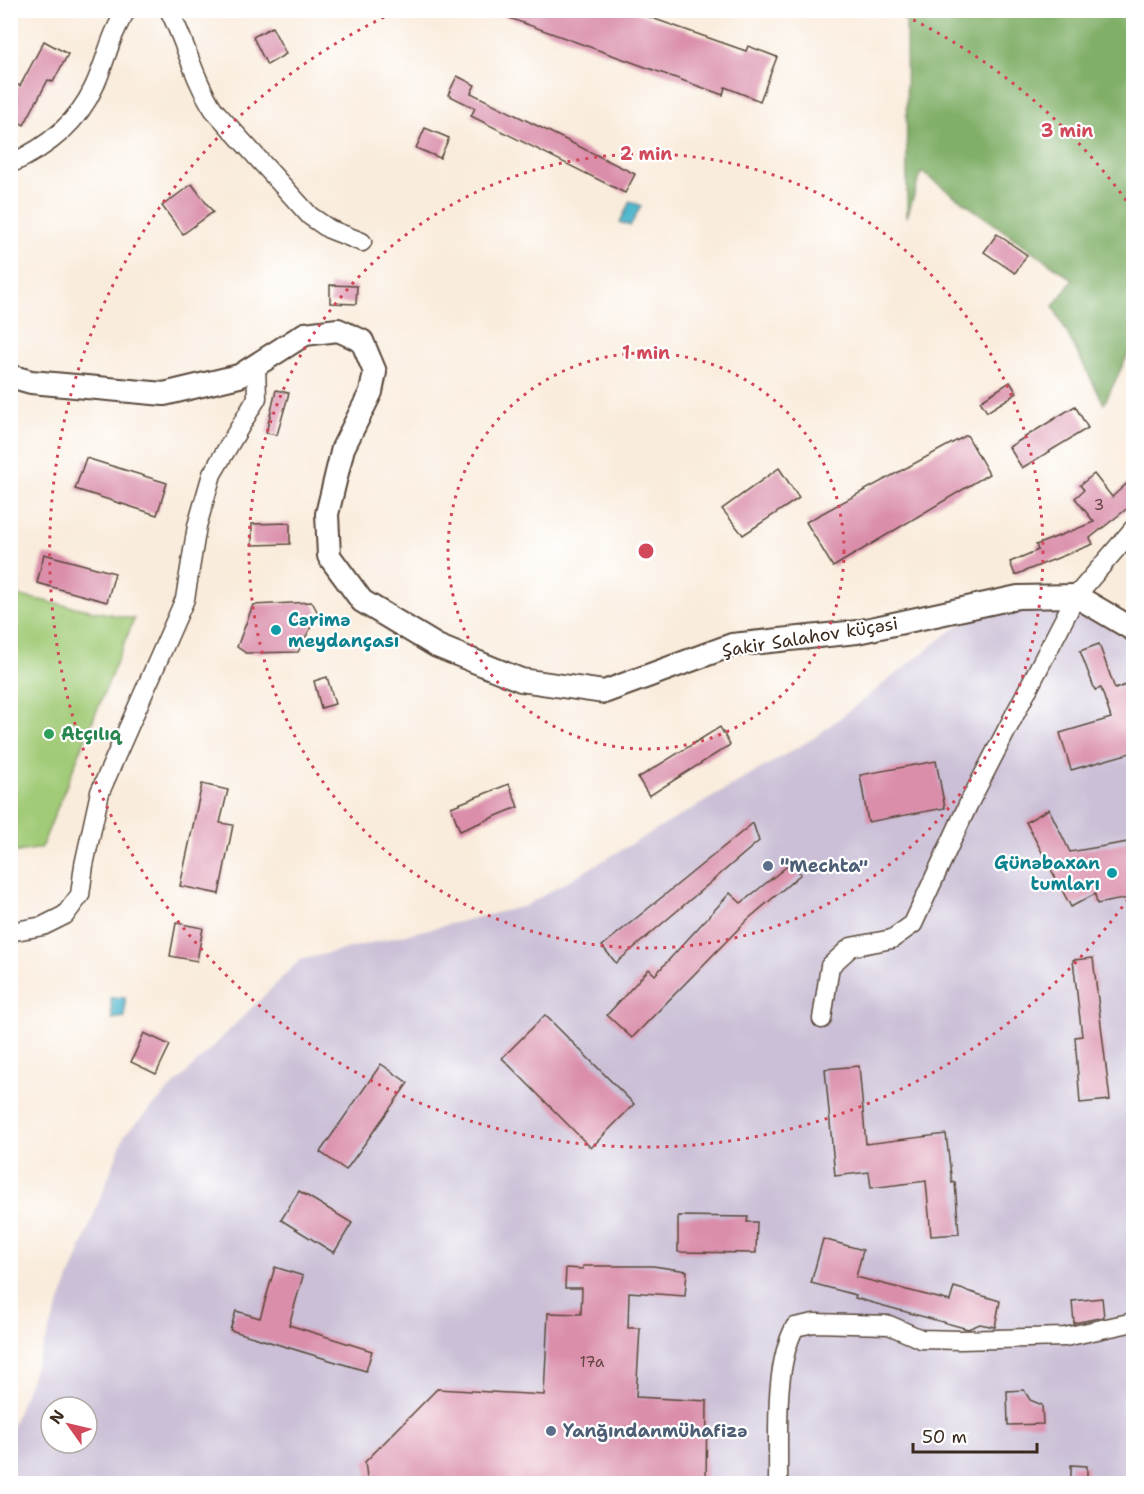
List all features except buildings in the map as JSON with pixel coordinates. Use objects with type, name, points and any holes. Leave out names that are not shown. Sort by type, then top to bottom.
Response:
[{"type":"street","points":[[10,164],[38,152],[72,123],[94,88],[112,37],[127,10]]},
{"type":"street","points":[[169,10],[181,34],[185,52],[201,90],[251,153],[310,216],[329,228],[362,242]]},
{"type":"street","points":[[181,34],[188,10]]},
{"type":"street","name":"Şakir Salahov küçəsi","points":[[10,376],[31,382],[164,394],[239,376],[305,334],[338,330],[362,341],[375,372],[371,392],[344,448],[327,514],[329,556],[362,601],[437,646],[521,680],[604,692],[732,645],[857,632],[1018,597],[1076,596]]},
{"type":"street","points":[[10,932],[43,926],[65,915],[80,895],[100,792],[185,598],[197,526],[212,474],[257,398],[256,365]]},
{"type":"street","points":[[822,1019],[830,966],[851,947],[892,939],[913,924],[969,805],[1076,596],[1134,528]]},
{"type":"street","points":[[1076,596],[1134,630]]},
{"type":"street","points":[[778,1484],[781,1383],[788,1340],[795,1327],[814,1323],[889,1325],[921,1339],[960,1340],[1065,1338],[1134,1322]]},
{"type":"shaded area","points":[[1006,588],[1118,631],[1133,646],[1133,1483],[11,1484],[10,1432],[125,1134],[300,960],[525,906],[814,738]]},
{"type":"green space","points":[[906,11],[1133,11],[1133,344],[1104,404],[1053,306],[1073,280],[921,172],[907,217]]},
{"type":"green space","name":"Atçılıq","points":[[10,594],[134,619],[41,848],[11,853]]},
{"type":"water","points":[[630,201],[641,206],[630,226],[620,222]]},
{"type":"water","points":[[125,997],[125,1017],[112,1019],[111,998]]},
{"type":"place","name":"Cərimə meydançası","points":[[276,630]]},
{"type":"place","name":"Atçılıq","points":[[49,734]]},
{"type":"place","name":"\"Mechta\"","points":[[768,866]]},
{"type":"place","name":"Günəbaxan tumları","points":[[1112,873]]},
{"type":"place","name":"Yanğındanmühafizə","points":[[551,1431]]}]
